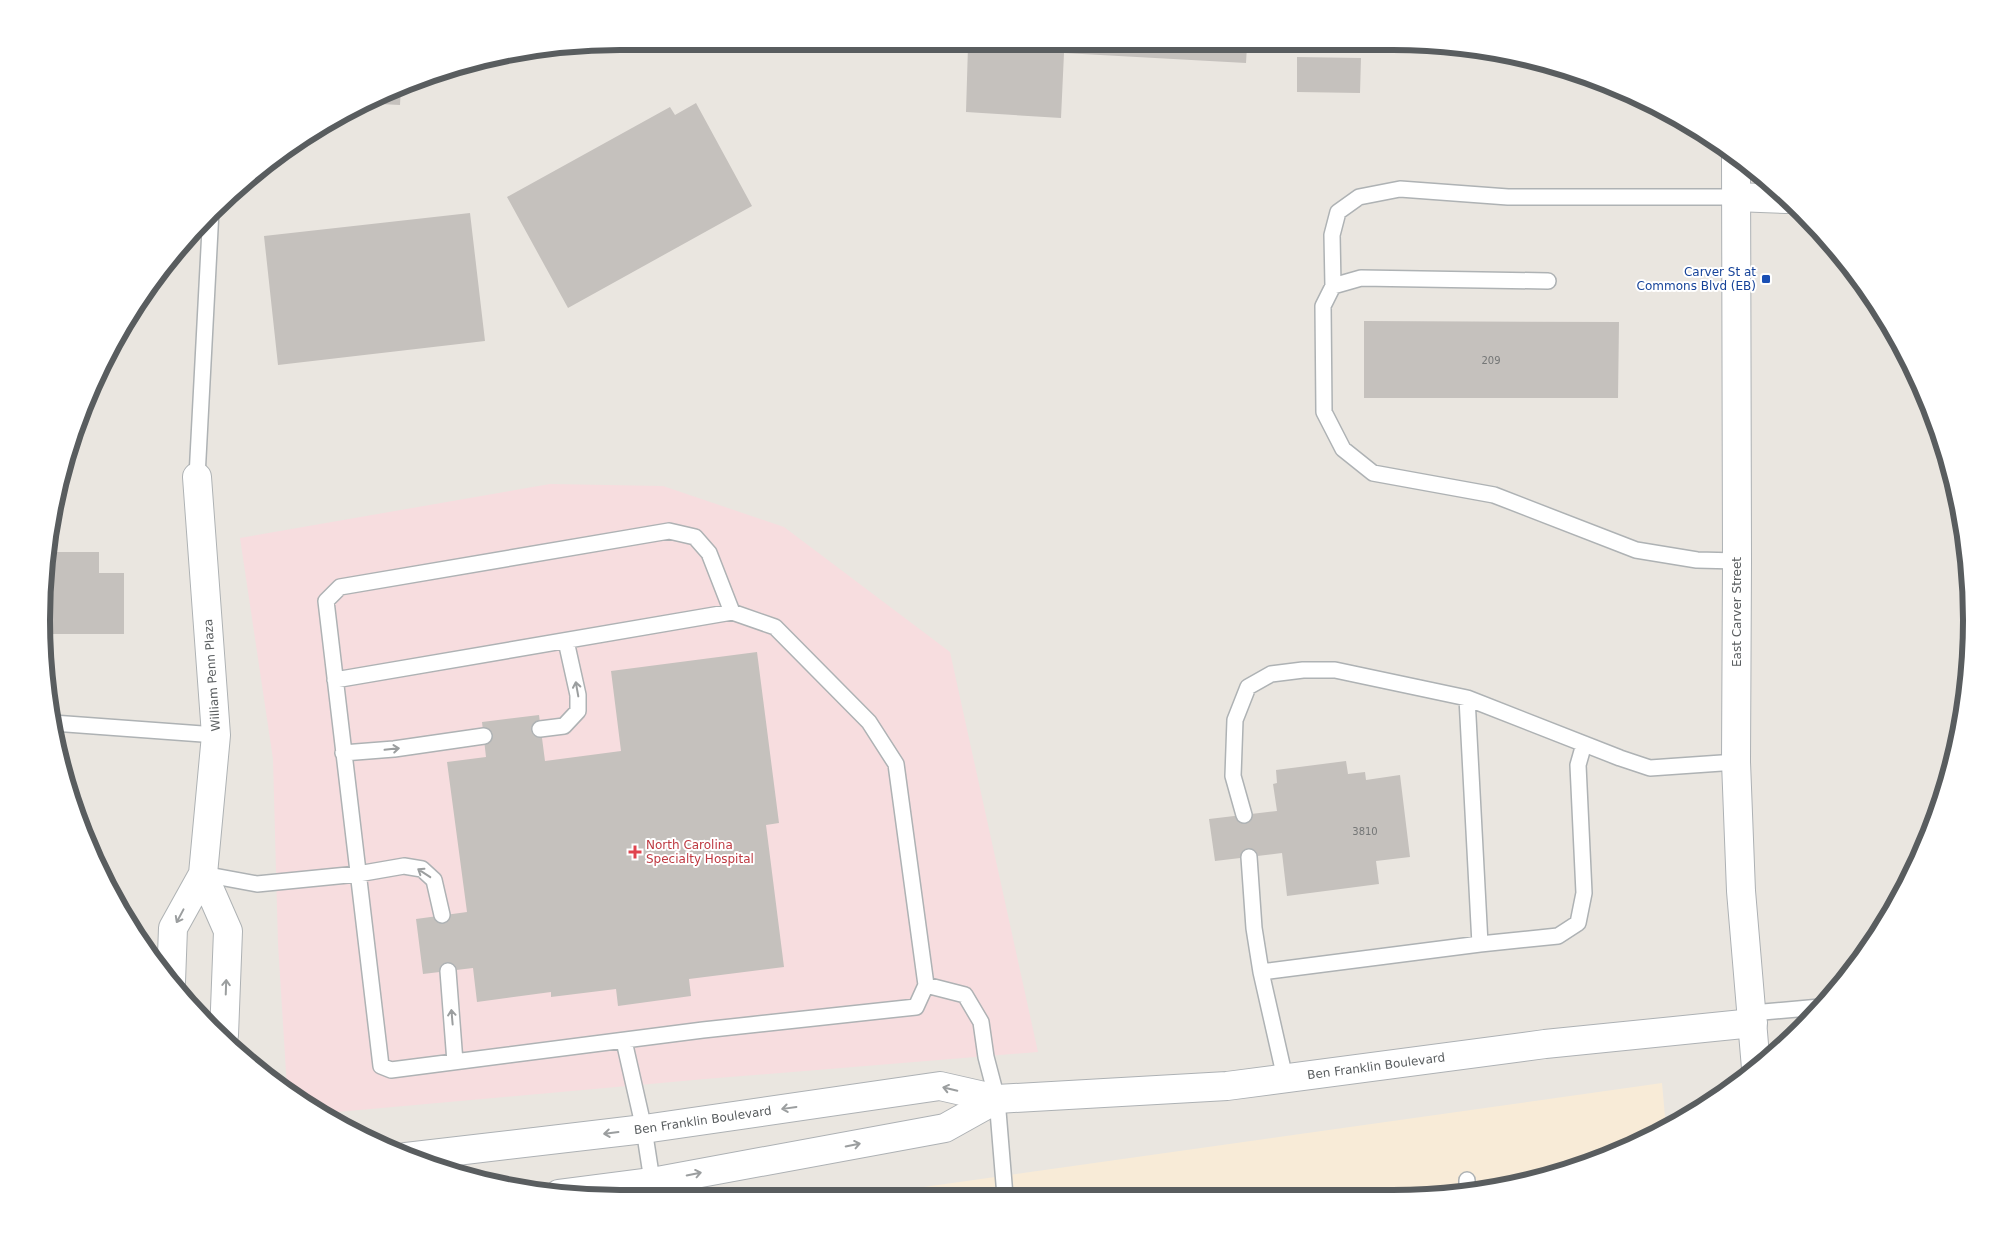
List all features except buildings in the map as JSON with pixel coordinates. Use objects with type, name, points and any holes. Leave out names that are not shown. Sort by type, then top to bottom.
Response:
[{"type":"street","name":"East Carver Street","points":[[1736,165],[1736,762],[1741,891],[1756,1060]]},
{"type":"street","points":[[1735,197],[1776,198]]},
{"type":"street","name":"William Penn Plaza","points":[[172,972],[174,928],[203,874],[216,735],[198,477]]},
{"type":"street","name":"William Penn Plaza","points":[[203,874],[228,931],[224,1030]]},
{"type":"street","name":"Ben Franklin Boulevard","points":[[423,1155],[644,1129],[940,1086],[997,1099],[1227,1086],[1753,1018]]},
{"type":"street","name":"Ben Franklin Boulevard","points":[[622,1190],[653,1188],[945,1128],[997,1099]]},
{"type":"lane","points":[[1735,197],[1508,197],[1400,189],[1360,197],[1338,212],[1332,235],[1333,286],[1323,306],[1324,412],[1343,449],[1374,473],[1494,495],[1636,550],[1697,560],[1737,561]]},
{"type":"lane","points":[[198,477],[210,224]]},
{"type":"lane","points":[[1333,286],[1361,278],[1548,281]]},
{"type":"lane","points":[[335,680],[732,612],[775,627],[870,722],[896,764],[926,985],[916,1007],[713,1029],[391,1070],[380,1066],[344,753],[335,680],[326,601],[340,586],[669,531],[695,537],[709,553],[732,612]]},
{"type":"lane","points":[[540,730],[564,726],[578,711],[578,696],[566,641]]},
{"type":"lane","points":[[1244,815],[1233,776],[1235,720],[1248,687],[1271,674],[1303,670],[1335,670],[1467,698],[1650,768],[1736,762]]},
{"type":"lane","points":[[1467,698],[1480,944]]},
{"type":"lane","points":[[60,723],[216,735]]},
{"type":"lane","points":[[344,753],[394,749],[484,736]]},
{"type":"lane","points":[[1261,972],[1558,936],[1578,923],[1584,893],[1578,765],[1584,744]]},
{"type":"lane","points":[[1249,857],[1254,928],[1261,972],[1285,1078]]},
{"type":"lane","points":[[203,874],[257,884],[358,874],[404,866],[422,869],[434,880],[442,915]]},
{"type":"lane","points":[[448,971],[455,1062]]},
{"type":"lane","points":[[926,985],[965,995],[981,1022],[986,1057],[997,1099],[1005,1190]]},
{"type":"lane","points":[[1753,1018],[1810,1009]]},
{"type":"lane","points":[[624,1041],[644,1129],[653,1188]]},
{"type":"shaded area","name":"North Carolina Specialty Hospital","points":[[550,484],[663,486],[784,527],[950,652],[1038,1052],[705,1079],[332,1112],[303,1094],[287,1082],[278,944],[273,759],[240,538]]},
{"type":"shaded area","points":[[1662,1083],[1665,1121],[1611,1147],[1576,1160],[1541,1171],[1467,1185],[1393,1190],[902,1190]]},
{"type":"place","name":"Carver St at Commons Blvd (EB)","points":[[1766,279]]},
{"type":"place","name":"North Carolina Specialty Hospital","points":[[635,852]]}]
